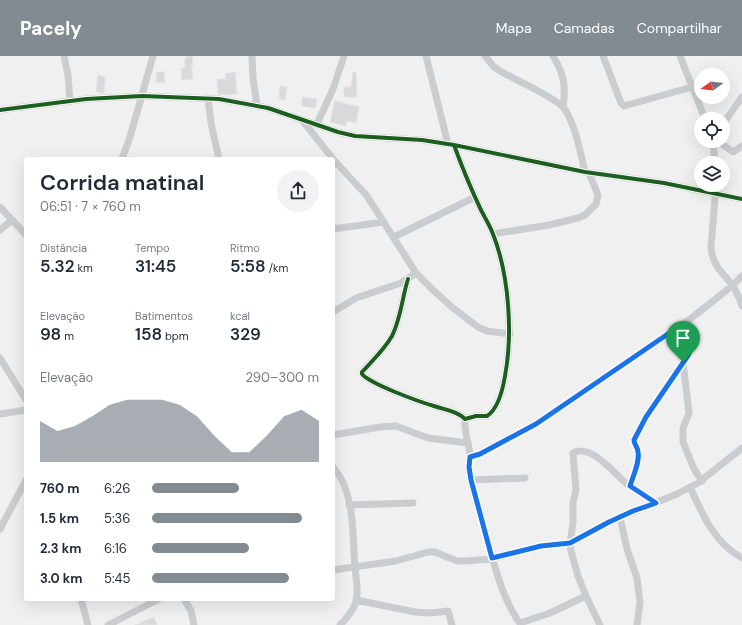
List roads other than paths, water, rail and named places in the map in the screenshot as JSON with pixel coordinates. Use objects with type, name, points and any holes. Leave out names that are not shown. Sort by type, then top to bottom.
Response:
[{"type":"street","points":[[64,56],[68,75],[70,101]]},
{"type":"street","points":[[123,157],[130,137],[153,56]]},
{"type":"street","points":[[252,56],[257,106]]},
{"type":"street","points":[[316,124],[333,89],[344,56]]},
{"type":"street","points":[[426,56],[451,145],[458,157],[475,198],[493,234],[503,274],[510,334],[508,364],[504,384],[493,410],[487,416],[476,416],[464,419]]},
{"type":"street","points":[[485,56],[494,67],[500,71],[550,98],[563,107],[568,115],[587,173],[598,195],[596,204],[585,215],[578,218],[549,225],[493,234]]},
{"type":"street","points":[[553,56],[563,75],[563,107]]},
{"type":"street","points":[[603,56],[621,103],[624,106],[692,87]]},
{"type":"street","points":[[680,56],[702,112]]},
{"type":"street","points":[[0,110],[70,101],[142,96],[208,98],[257,106],[302,119],[338,132],[356,136],[422,140],[587,173],[664,183],[716,195],[742,199]]},
{"type":"street","points":[[730,114],[742,97]]},
{"type":"street","points":[[208,98],[211,123],[219,157]]},
{"type":"street","points":[[302,119],[331,157]]},
{"type":"street","points":[[727,148],[732,152],[742,146]]},
{"type":"street","points":[[458,157],[465,148]]},
{"type":"street","points":[[335,161],[367,196],[416,273],[453,308],[478,327],[510,334]]},
{"type":"street","points":[[716,195],[711,248],[712,257],[715,265],[733,287],[742,306]]},
{"type":"street","points":[[394,237],[475,198]]},
{"type":"street","points":[[0,207],[24,233]]},
{"type":"street","points":[[0,230],[12,220]]},
{"type":"street","points":[[335,229],[384,222]]},
{"type":"street","points":[[335,311],[356,298],[401,283],[416,273]]},
{"type":"street","points":[[470,457],[480,454],[536,424],[681,325],[733,287],[742,276]]},
{"type":"street","points":[[408,279],[398,321],[392,335],[385,346],[362,372],[362,374],[374,382],[420,402],[460,414],[464,419],[470,457],[469,467],[471,480],[492,558],[505,594],[520,624],[555,611],[586,596]]},
{"type":"street","points":[[733,287],[742,288]]},
{"type":"street","points":[[630,486],[638,456],[638,450],[634,444],[634,440],[646,417],[689,354],[689,349],[681,325]]},
{"type":"street","points":[[0,358],[24,397]]},
{"type":"street","points":[[683,362],[688,413],[683,428],[683,442],[694,469],[702,481]]},
{"type":"street","points":[[0,414],[24,410]]},
{"type":"street","points":[[335,435],[380,427],[396,426],[428,438],[468,443]]},
{"type":"street","points":[[335,570],[396,561],[428,552],[435,552],[457,561],[492,558],[541,546],[570,543],[620,517],[677,494],[702,481],[742,448]]},
{"type":"street","points":[[600,625],[586,596],[577,571],[570,543],[573,523],[573,502],[576,490],[573,453],[583,451],[600,458],[630,486],[656,503]]},
{"type":"street","points":[[335,470],[338,472],[344,484],[349,505],[354,541],[354,568],[357,591],[356,600],[352,610],[340,625]]},
{"type":"street","points":[[471,480],[525,478]]},
{"type":"street","points":[[690,487],[710,527],[731,552],[742,558]]},
{"type":"street","points":[[0,529],[22,494]]},
{"type":"street","points":[[349,505],[412,503]]},
{"type":"street","points":[[620,517],[627,549],[637,578],[640,602],[637,625]]},
{"type":"street","points":[[356,600],[415,612],[431,613],[448,611],[452,625]]},
{"type":"street","points":[[82,601],[88,625]]},
{"type":"street","points":[[108,625],[155,601]]},
{"type":"street","points":[[185,601],[191,611],[194,625]]}]
